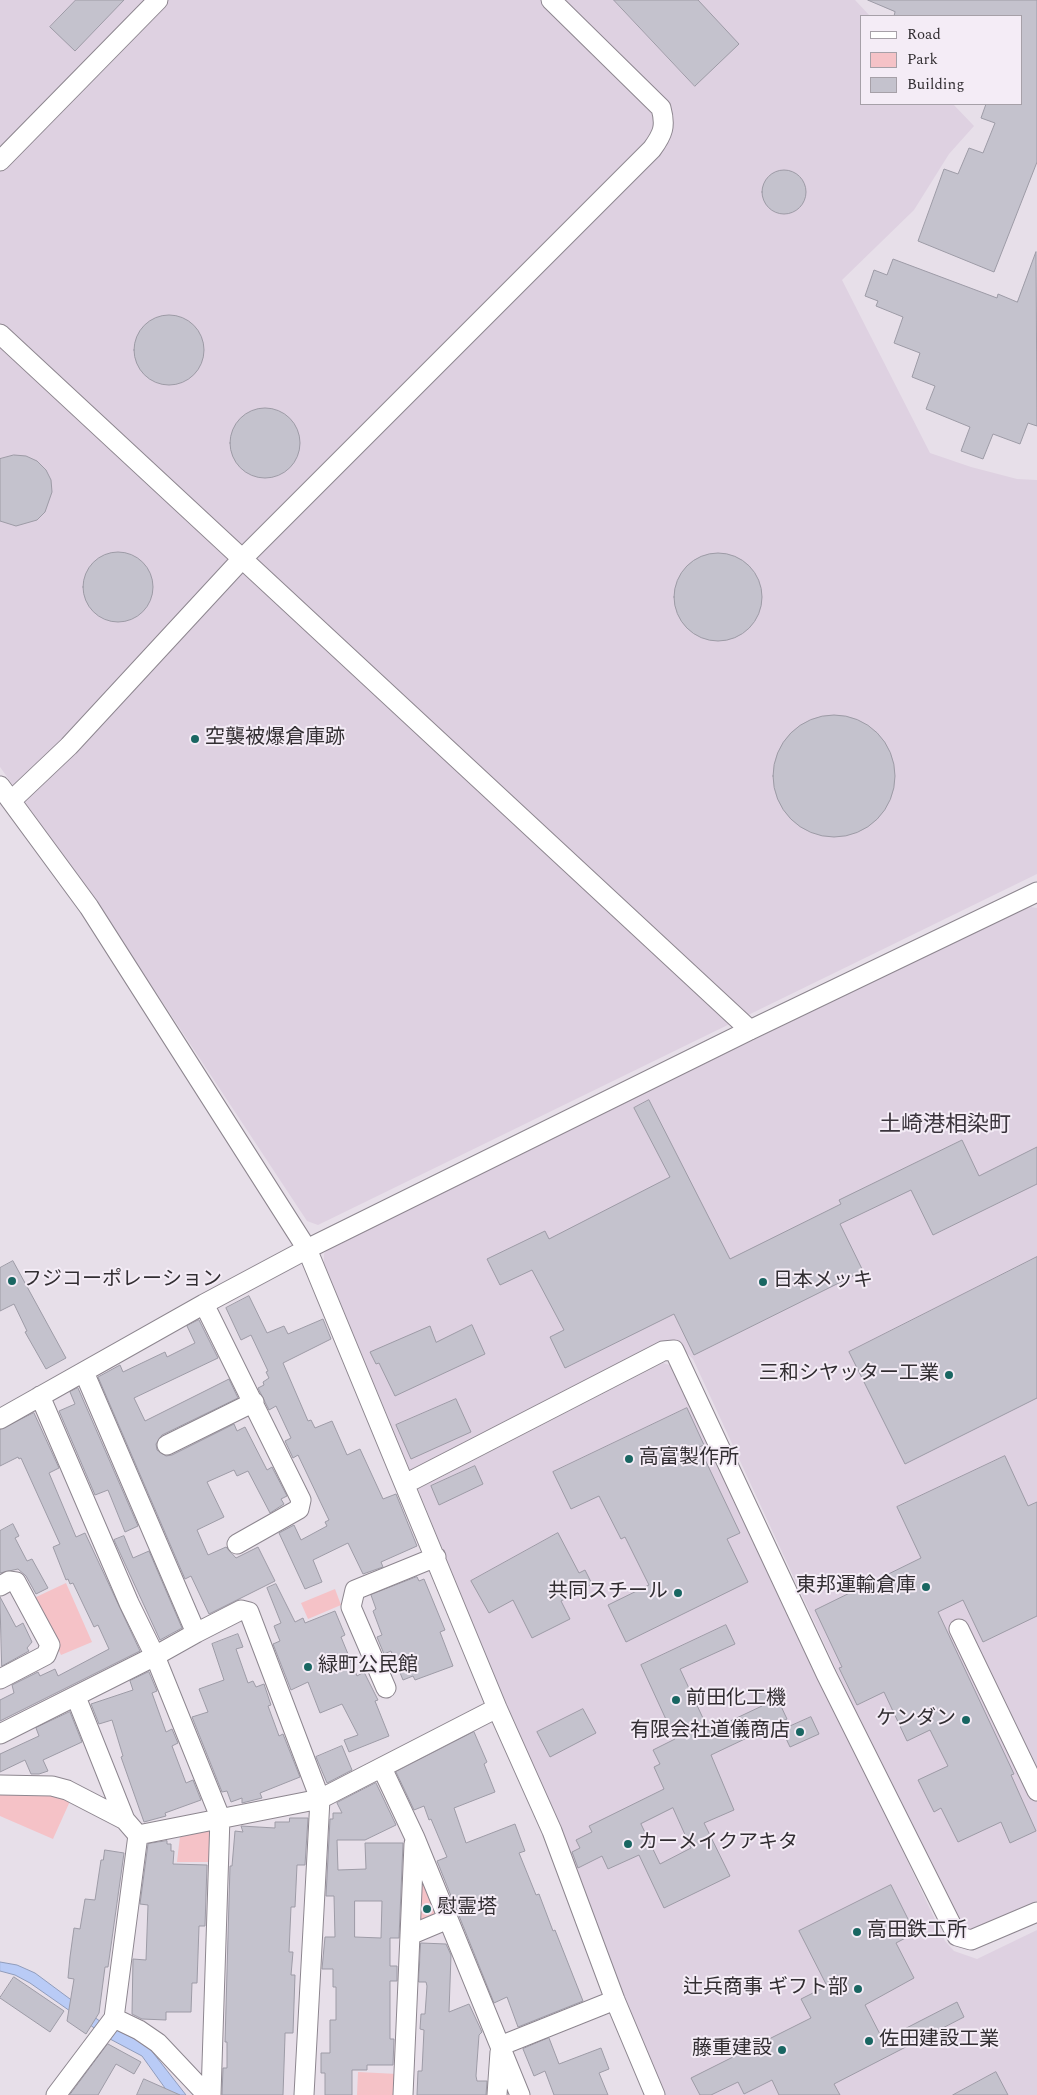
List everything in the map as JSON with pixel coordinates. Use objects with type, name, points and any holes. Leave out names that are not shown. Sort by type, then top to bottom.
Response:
[{"type":"street","points":[[0,161],[158,0]]},
{"type":"street","points":[[551,0],[661,108],[665,122],[662,136],[652,149],[241,560],[69,746],[6,794],[88,907],[307,1250],[436,1557],[497,1708],[552,1831],[615,2000],[655,2095]]},
{"type":"street","points":[[0,334],[241,560],[750,1030]]},
{"type":"street","points":[[0,1419],[204,1304],[307,1250],[750,1030],[1037,892]]},
{"type":"street","points":[[204,1304],[301,1500],[299,1509],[237,1544]]},
{"type":"street","points":[[405,1484],[663,1351],[674,1350],[826,1674],[957,1936],[971,1940],[1037,1912]]},
{"type":"street","points":[[84,1372],[196,1633]]},
{"type":"street","points":[[40,1396],[129,1604],[156,1656],[220,1817],[211,2095]]},
{"type":"street","points":[[167,1445],[254,1402]]},
{"type":"street","points":[[386,1688],[351,1607],[355,1590],[436,1557]]},
{"type":"street","points":[[0,1586],[9,1581],[16,1582],[50,1645],[46,1655],[0,1679]]},
{"type":"street","points":[[0,1734],[156,1656],[241,1610],[249,1612],[320,1799],[304,2095]]},
{"type":"street","points":[[959,1628],[1037,1791]]},
{"type":"street","points":[[56,2095],[112,2020],[138,1835],[125,1820],[76,1697]]},
{"type":"street","points":[[138,1835],[220,1817],[320,1799],[497,1708]]},
{"type":"street","points":[[382,1768],[415,1838],[520,2095]]},
{"type":"street","points":[[0,1785],[52,1786],[67,1790],[125,1820]]},
{"type":"street","points":[[403,2095],[415,1838]]},
{"type":"street","points":[[410,1935],[448,1919]]},
{"type":"street","points":[[500,2046],[615,2000]]},
{"type":"street","points":[[112,2020],[139,2030],[158,2043],[207,2095]]},
{"type":"street","points":[[497,2095],[500,2046]]},
{"type":"shaded area","points":[[0,0],[855,0],[869,15],[860,15],[860,105],[954,105],[974,126],[949,154],[914,210],[842,280],[930,453],[971,467],[1017,479],[1037,480],[1037,874],[318,1225],[307,1221],[99,906],[0,767]]},
{"type":"shaded area","points":[[1031,907],[1037,908],[1037,1901],[981,1928],[960,1930],[889,1784],[693,1359],[679,1345],[412,1475],[324,1264],[324,1254],[330,1246],[1016,912]]},
{"type":"shaded area","points":[[663,1363],[676,1367],[945,1941],[954,1951],[977,1959],[1037,1930],[1037,2095],[665,2095],[612,1970],[418,1489]]},
{"type":"green space","points":[[66,1583],[92,1642],[61,1655],[34,1598]]},
{"type":"green space","points":[[335,1589],[341,1605],[308,1619],[301,1603]]},
{"type":"green space","points":[[0,1792],[58,1793],[71,1799],[53,1839],[0,1816]]},
{"type":"green space","points":[[215,1827],[213,1862],[177,1862],[180,1836]]},
{"type":"green space","points":[[422,1877],[437,1915],[418,1922],[416,1880]]},
{"type":"green space","points":[[358,2072],[398,2074],[396,2095],[357,2095]]},
{"type":"water","points":[[0,1962],[17,1965],[35,1973],[101,2022],[147,2045],[186,2095],[170,2095],[142,2056],[110,2039],[30,1983],[15,1975],[0,1971]]},
{"type":"building","points":[[76,0],[124,0],[75,51],[50,27]]},
{"type":"building","points":[[614,0],[698,0],[739,44],[695,86]]},
{"type":"building","points":[[868,0],[1037,0],[1037,162],[994,272],[918,241],[944,169],[958,174],[969,148],[983,153],[995,123],[981,118],[986,105],[1022,105],[1022,15],[894,15],[895,12]]},
{"type":"building","points":[[784,170],[796,174],[802,180],[806,192],[802,204],[796,210],[784,214],[772,210],[766,204],[762,192],[766,180],[772,174]]},
{"type":"building","points":[[1036,252],[1037,426],[1028,423],[1020,444],[993,434],[983,459],[961,451],[970,427],[926,409],[935,386],[912,377],[920,353],[894,343],[903,317],[876,306],[878,301],[865,296],[874,270],[887,275],[893,259],[997,298],[998,294],[1017,302]]},
{"type":"building","points":[[169,315],[182,318],[194,325],[201,337],[204,350],[201,363],[194,375],[182,382],[169,385],[156,382],[144,375],[137,363],[134,350],[137,337],[144,325],[156,318]]},
{"type":"building","points":[[265,408],[278,411],[290,418],[297,430],[300,443],[297,456],[290,468],[278,475],[265,478],[252,475],[240,468],[233,456],[230,443],[233,430],[240,418],[252,411]]},
{"type":"building","points":[[14,455],[26,456],[37,461],[46,470],[51,480],[52,492],[45,512],[37,520],[16,526],[0,521],[0,459]]},
{"type":"building","points":[[118,552],[131,555],[143,562],[150,574],[153,587],[150,600],[143,612],[131,619],[118,622],[105,619],[93,612],[86,600],[83,587],[86,574],[93,562],[105,555]]},
{"type":"building","points":[[718,553],[735,556],[743,560],[755,572],[759,580],[762,597],[759,614],[755,622],[743,634],[735,638],[718,641],[701,638],[693,634],[681,622],[677,614],[674,597],[677,580],[681,572],[693,560],[701,556]]},
{"type":"building","points":[[834,715],[846,716],[857,720],[868,725],[877,733],[885,742],[890,753],[894,764],[894,788],[890,799],[885,810],[877,819],[868,827],[857,832],[846,836],[834,837],[822,836],[811,832],[800,827],[791,819],[783,810],[778,799],[774,788],[773,776],[774,764],[778,753],[783,742],[791,733],[800,725],[811,720],[822,716]]},
{"type":"building","points":[[649,1100],[730,1259],[841,1204],[839,1200],[962,1140],[979,1176],[1037,1147],[1037,1184],[933,1235],[911,1190],[840,1224],[863,1271],[694,1355],[674,1314],[565,1368],[550,1337],[564,1330],[532,1270],[500,1285],[487,1259],[545,1231],[549,1239],[670,1177],[634,1108]]},
{"type":"building","name":"三和シヤッター工業","points":[[1037,1257],[1037,1398],[905,1464],[849,1352]]},
{"type":"building","points":[[13,1261],[66,1358],[46,1369],[25,1332],[27,1331],[14,1304],[0,1311],[0,1268]]},
{"type":"building","points":[[249,1296],[267,1333],[284,1326],[288,1334],[323,1319],[331,1339],[283,1363],[308,1421],[311,1420],[315,1428],[332,1421],[347,1455],[360,1449],[383,1499],[396,1494],[417,1546],[381,1562],[383,1567],[363,1574],[348,1543],[313,1560],[322,1582],[305,1589],[279,1533],[294,1525],[301,1540],[327,1526],[325,1522],[329,1520],[298,1455],[293,1458],[285,1441],[291,1438],[276,1406],[269,1410],[258,1388],[264,1385],[263,1382],[269,1378],[266,1372],[268,1371],[251,1335],[241,1340],[226,1308]]},
{"type":"building","points":[[199,1320],[218,1358],[134,1398],[145,1421],[229,1379],[238,1398],[162,1435],[156,1444],[157,1450],[166,1456],[172,1455],[234,1424],[237,1431],[245,1427],[267,1470],[272,1467],[287,1496],[281,1499],[284,1504],[270,1513],[248,1471],[237,1476],[234,1470],[207,1482],[224,1517],[197,1530],[208,1555],[226,1547],[236,1558],[258,1547],[275,1581],[209,1614],[191,1576],[185,1579],[98,1377],[120,1365],[123,1372],[165,1352],[167,1357],[195,1343],[187,1326]]},
{"type":"building","points":[[472,1325],[485,1354],[395,1396],[379,1363],[376,1364],[370,1352],[430,1326],[436,1342]]},
{"type":"building","points":[[78,1388],[138,1526],[125,1532],[108,1490],[95,1495],[59,1411],[75,1404],[70,1392]]},
{"type":"building","points":[[456,1399],[471,1432],[411,1459],[396,1425]]},
{"type":"building","points":[[687,1408],[704,1445],[699,1447],[740,1533],[727,1539],[748,1582],[626,1642],[608,1605],[649,1585],[625,1537],[621,1539],[599,1496],[571,1509],[553,1472]]},
{"type":"building","points":[[34,1413],[59,1468],[49,1473],[76,1537],[85,1533],[140,1651],[0,1721],[0,1700],[14,1693],[12,1685],[38,1672],[40,1676],[55,1669],[58,1676],[109,1649],[98,1625],[94,1627],[73,1583],[70,1584],[68,1579],[66,1580],[53,1547],[60,1544],[21,1458],[19,1459],[18,1457],[0,1466],[0,1430]]},
{"type":"building","points":[[1005,1456],[1028,1506],[1037,1502],[1037,1616],[983,1642],[963,1600],[938,1612],[1014,1774],[1011,1775],[1036,1831],[1010,1843],[1001,1822],[958,1842],[941,1808],[934,1812],[918,1780],[948,1766],[930,1730],[907,1741],[884,1692],[857,1705],[839,1668],[842,1667],[815,1610],[921,1558],[897,1507]]},
{"type":"building","points":[[475,1466],[483,1484],[439,1505],[431,1486]]},
{"type":"building","points":[[13,1524],[19,1536],[15,1538],[27,1561],[32,1559],[48,1588],[36,1594],[26,1576],[18,1569],[0,1573],[0,1531]]},
{"type":"building","points":[[558,1533],[579,1573],[585,1570],[592,1584],[561,1601],[570,1619],[532,1638],[513,1600],[489,1613],[471,1581]]},
{"type":"building","points":[[124,1536],[133,1558],[149,1551],[182,1628],[160,1640],[114,1540]]},
{"type":"building","points":[[417,1577],[419,1581],[424,1579],[445,1630],[440,1632],[453,1666],[415,1680],[413,1676],[403,1680],[391,1651],[384,1654],[377,1637],[382,1635],[373,1611],[376,1609],[371,1595]]},
{"type":"building","points":[[276,1584],[295,1622],[303,1618],[305,1623],[335,1611],[345,1635],[341,1637],[357,1676],[364,1672],[378,1700],[375,1701],[389,1736],[349,1752],[344,1740],[358,1735],[342,1704],[320,1713],[308,1682],[291,1690],[273,1644],[280,1641],[274,1626],[281,1623],[267,1588]]},
{"type":"building","points":[[0,1597],[16,1627],[23,1623],[32,1642],[27,1648],[29,1651],[2,1666]]},
{"type":"building","points":[[726,1625],[735,1644],[680,1669],[709,1731],[762,1706],[756,1695],[772,1687],[787,1719],[711,1755],[734,1810],[704,1823],[730,1876],[664,1908],[639,1855],[608,1869],[602,1856],[578,1868],[572,1852],[580,1848],[576,1840],[592,1832],[589,1826],[664,1789],[654,1767],[660,1764],[653,1750],[675,1739],[641,1665]],"holes":[[[673,1808],[691,1848],[660,1864],[641,1824]]]},
{"type":"building","points":[[238,1634],[243,1647],[236,1649],[248,1683],[253,1681],[256,1687],[264,1684],[271,1705],[268,1706],[279,1736],[283,1734],[300,1777],[260,1793],[262,1798],[242,1803],[242,1798],[231,1802],[227,1791],[222,1792],[192,1717],[208,1712],[199,1689],[224,1680],[212,1644]]},
{"type":"building","points":[[149,1672],[157,1691],[152,1693],[166,1732],[172,1729],[178,1743],[172,1746],[186,1783],[193,1780],[201,1800],[165,1813],[166,1816],[144,1822],[121,1757],[123,1756],[112,1720],[99,1724],[91,1704],[133,1690],[130,1681]]},
{"type":"building","points":[[583,1709],[596,1733],[550,1757],[537,1732]]},
{"type":"building","points":[[70,1712],[82,1742],[43,1760],[48,1771],[31,1774],[25,1760],[0,1772],[0,1754],[39,1736],[36,1728]]},
{"type":"building","name":"有限会社道儀商店","points":[[811,1717],[819,1734],[790,1747],[782,1730]]},
{"type":"building","points":[[474,1732],[487,1762],[484,1764],[495,1792],[454,1808],[466,1843],[515,1824],[525,1851],[519,1853],[536,1895],[539,1894],[553,1931],[555,1930],[583,2001],[518,2027],[507,1997],[494,2003],[437,1861],[447,1857],[431,1819],[429,1820],[424,1806],[414,1810],[396,1772]]},
{"type":"building","points":[[342,1746],[352,1770],[327,1783],[316,1757]]},
{"type":"building","points":[[376,1783],[396,1825],[365,1840],[337,1840],[338,1870],[366,1869],[365,1843],[403,1843],[399,1938],[390,1938],[390,1966],[397,1966],[397,1981],[390,1981],[390,2039],[394,2039],[393,2065],[367,2065],[367,2070],[352,2070],[352,2095],[325,2095],[325,2073],[321,2073],[321,2053],[330,2053],[330,2020],[336,2020],[336,1987],[333,1987],[333,1969],[322,1969],[325,1937],[335,1937],[334,1896],[326,1896],[330,1819],[333,1819],[333,1813],[342,1813],[337,1803]],"holes":[[[355,1901],[382,1901],[381,1938],[355,1937]]]},
{"type":"building","points":[[290,1818],[308,1818],[305,1865],[297,1865],[295,1907],[291,1907],[289,1952],[293,1952],[291,1975],[295,1975],[293,2033],[285,2033],[283,2095],[222,2095],[223,2068],[227,2068],[227,2042],[225,2042],[230,1866],[232,1866],[235,1831],[243,1832],[241,1826],[275,1828],[275,1822],[289,1822]]},
{"type":"building","points":[[167,1841],[167,1844],[171,1844],[171,1851],[174,1851],[173,1864],[207,1865],[205,1926],[199,1926],[197,1983],[192,1983],[191,2012],[166,2012],[166,2020],[142,2019],[132,2014],[133,1959],[146,1960],[148,1905],[140,1904],[148,1844]]},
{"type":"building","points":[[105,1850],[124,1853],[108,1967],[105,1967],[99,2013],[86,2034],[67,2021],[74,1979],[68,1978],[70,1957],[74,1928],[80,1929],[85,1899],[95,1900],[101,1860],[103,1860]]},
{"type":"building","points":[[891,1885],[915,1933],[896,1943],[914,1978],[865,2005],[883,2040],[957,2002],[964,2017],[834,2084],[840,2095],[779,2095],[772,2080],[744,2094],[738,2082],[711,2095],[700,2095],[691,2078],[811,2018],[801,1999],[827,1986],[799,1931]]},
{"type":"building","points":[[421,1943],[446,1944],[451,1955],[449,2012],[469,2004],[482,2032],[479,2035],[476,2076],[477,2081],[487,2081],[486,2095],[417,2095],[418,2071],[422,2071],[424,2030],[420,2029],[421,2014],[425,2014],[427,1986],[426,1982],[419,1982]]},
{"type":"building","points":[[14,1977],[64,2011],[50,2032],[0,1998]]},
{"type":"building","points":[[549,2038],[559,2064],[601,2048],[609,2069],[599,2073],[608,2095],[554,2095],[545,2071],[534,2076],[523,2049]]},
{"type":"building","points":[[108,2044],[141,2062],[134,2074],[116,2064],[98,2095],[70,2095]]},
{"type":"building","points":[[996,2072],[1008,2095],[953,2095]]},
{"type":"building","points":[[144,2079],[180,2095],[137,2095]]},
{"type":"place","name":"空襲被爆倉庫跡","points":[[195,739]]},
{"type":"place","name":"フジコーポレーション","points":[[12,1281]]},
{"type":"place","name":"日本メッキ","points":[[763,1282]]},
{"type":"place","name":"三和シヤッター工業","points":[[949,1375]]},
{"type":"place","name":"高富製作所","points":[[629,1459]]},
{"type":"place","name":"東邦運輸倉庫","points":[[926,1587]]},
{"type":"place","name":"共同スチール","points":[[678,1593]]},
{"type":"place","name":"緑町公民館","points":[[308,1667]]},
{"type":"place","name":"前田化工機","points":[[676,1700]]},
{"type":"place","name":"ケンダン","points":[[966,1720]]},
{"type":"place","name":"有限会社道儀商店","points":[[800,1732]]},
{"type":"place","name":"カーメイクアキタ","points":[[628,1844]]},
{"type":"place","name":"慰霊塔","points":[[427,1909]]},
{"type":"place","name":"高田鉄工所","points":[[857,1932]]},
{"type":"place","name":"辻兵商事 ギフト部","points":[[858,1989]]},
{"type":"place","name":"佐田建設工業","points":[[869,2041]]},
{"type":"place","name":"藤重建設","points":[[782,2050]]},
{"type":"district","name":"土崎港相染町","points":[[945,1127]]}]
